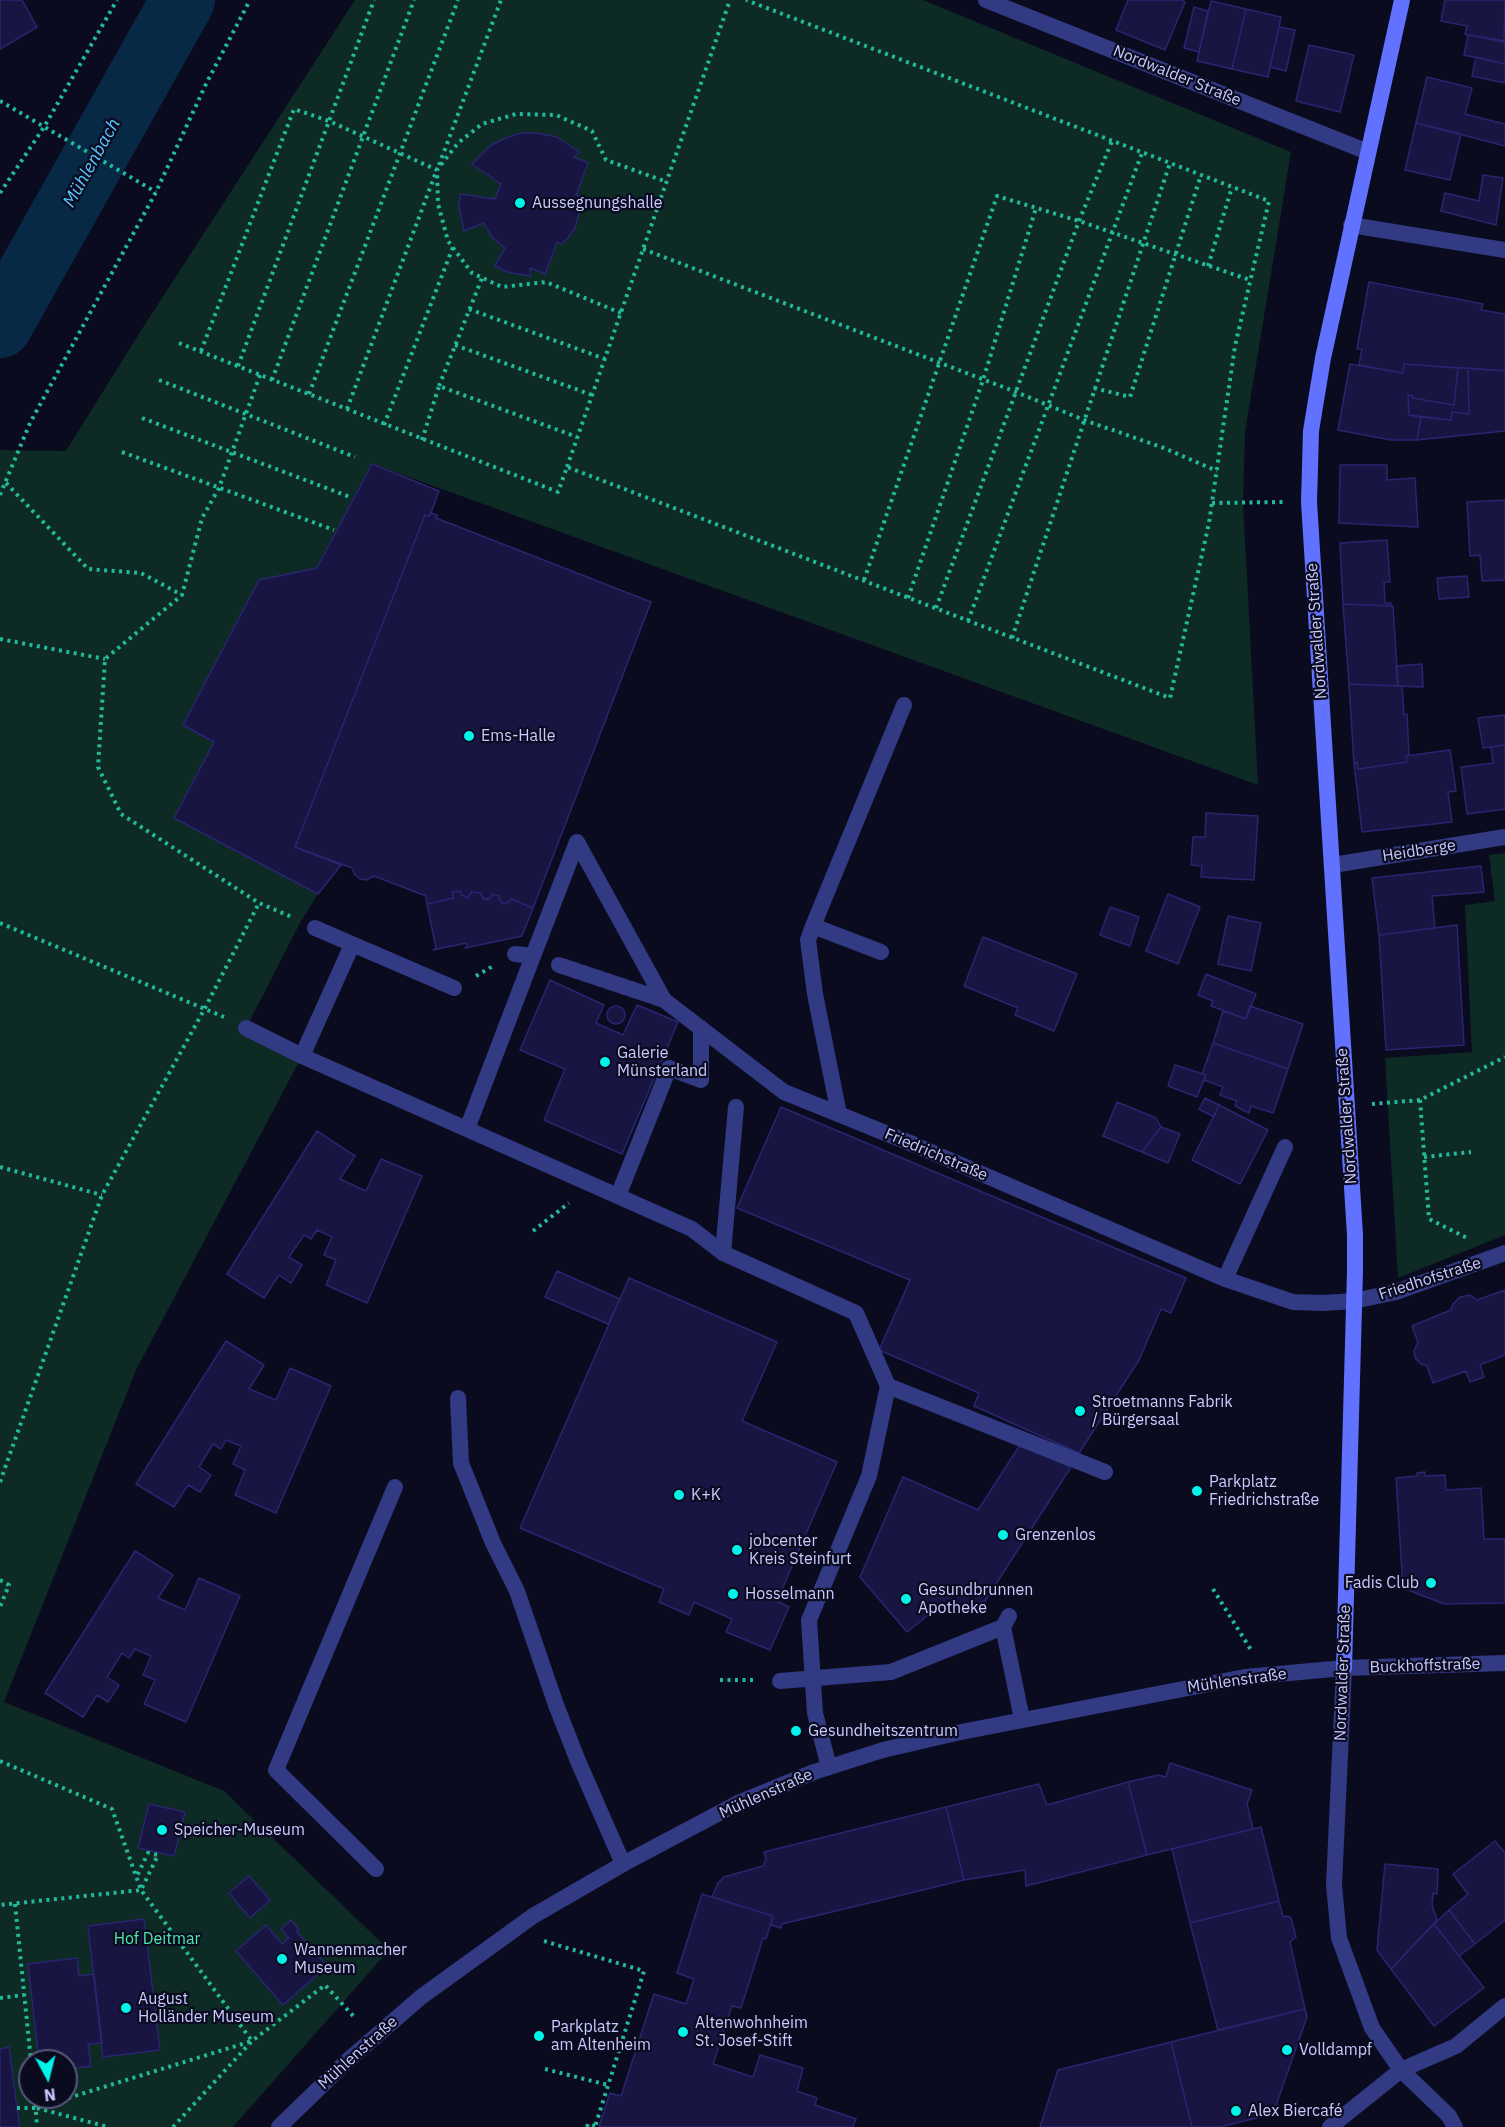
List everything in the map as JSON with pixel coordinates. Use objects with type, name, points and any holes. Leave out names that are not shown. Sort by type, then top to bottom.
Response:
[{"type":"main road","name":"Nordwalder Straße","points":[[1344,1668],[1355,1234],[1309,502],[1311,431],[1323,358],[1401,0]]},
{"type":"street","name":"Nordwalder Straße","points":[[986,0],[1368,152]]},
{"type":"street","points":[[1351,225],[1505,250]]},
{"type":"street","points":[[839,1114],[815,994],[808,940],[904,705]]},
{"type":"street","name":"Heidberge","points":[[1333,865],[1505,837]]},
{"type":"street","points":[[467,1129],[577,842],[664,1000]]},
{"type":"street","points":[[308,925],[454,988]]},
{"type":"street","points":[[813,926],[880,952]]},
{"type":"street","points":[[302,1056],[352,945]]},
{"type":"street","points":[[515,954],[533,956]]},
{"type":"street","points":[[559,965],[664,1000]]},
{"type":"street","name":"Friedrichstraße","points":[[664,1000],[784,1092],[1225,1279],[1293,1302],[1354,1301]]},
{"type":"street","points":[[246,1028],[302,1056],[692,1229],[723,1253],[856,1313],[888,1386],[869,1476],[809,1620],[815,1713],[829,1767]]},
{"type":"street","points":[[618,1196],[669,1068],[701,1080],[701,1028]]},
{"type":"street","points":[[723,1253],[736,1107]]},
{"type":"street","points":[[1225,1279],[1285,1148]]},
{"type":"street","name":"Friedhofstraße","points":[[1354,1301],[1396,1292],[1502,1254]]},
{"type":"street","points":[[888,1386],[1105,1472]]},
{"type":"street","points":[[458,1398],[461,1463],[493,1543],[517,1591],[581,1770],[623,1864]]},
{"type":"street","points":[[376,1869],[276,1770],[395,1488]]},
{"type":"street","points":[[780,1681],[891,1672],[1006,1621],[1022,1719]]},
{"type":"street","name":"Buckhoffstraße","points":[[1344,1668],[1505,1663]]},
{"type":"street","name":"Nordwalder Straße","points":[[1344,1668],[1334,1885],[1339,1938],[1372,2028],[1401,2070],[1449,2116],[1455,2127]]},
{"type":"street","name":"Mühlenstraße","points":[[279,2127],[373,2038],[421,1997],[533,1916],[623,1864],[738,1803],[829,1767],[883,1750],[1022,1719],[1245,1677],[1344,1668]]},
{"type":"street","points":[[1330,2127],[1401,2070],[1456,2046],[1505,2006]]},
{"type":"path","points":[[0,193],[44,127],[117,0]]},
{"type":"path","points":[[0,495],[30,423],[156,192],[206,84],[250,0]]},
{"type":"path","points":[[238,366],[374,0]]},
{"type":"path","points":[[272,380],[414,0]]},
{"type":"path","points":[[309,394],[458,0]]},
{"type":"path","points":[[346,409],[501,0]]},
{"type":"path","points":[[179,343],[558,492],[730,0]]},
{"type":"path","points":[[567,467],[1170,698],[1212,503],[1235,346],[1269,201],[746,0]]},
{"type":"path","points":[[0,101],[156,192]]},
{"type":"path","points":[[201,351],[294,109],[329,121],[437,170]]},
{"type":"path","points":[[621,313],[546,282],[502,287],[472,273],[448,241],[438,204],[437,170],[458,143],[482,124],[516,114],[556,115],[592,131],[606,160],[667,182]]},
{"type":"path","points":[[936,608],[1079,221],[1112,141]]},
{"type":"path","points":[[968,621],[1142,153]]},
{"type":"path","points":[[1012,638],[1170,163]]},
{"type":"path","points":[[1094,388],[1130,397],[1202,175]]},
{"type":"path","points":[[1208,266],[1232,187]]},
{"type":"path","points":[[864,581],[997,196],[1079,221],[1250,280]]},
{"type":"path","points":[[908,598],[983,380],[1036,208]]},
{"type":"path","points":[[384,424],[453,247]]},
{"type":"path","points":[[643,249],[1084,420],[1164,448],[1217,471]]},
{"type":"path","points":[[423,440],[439,386],[482,278]]},
{"type":"path","points":[[469,309],[605,359]]},
{"type":"path","points":[[455,345],[592,395]]},
{"type":"path","points":[[260,375],[219,488],[202,518],[182,595],[105,659],[98,767],[121,814],[259,903],[308,925]]},
{"type":"path","points":[[159,380],[355,457]]},
{"type":"path","points":[[439,386],[578,437]]},
{"type":"path","points":[[142,418],[350,497]]},
{"type":"path","points":[[122,452],[334,530]]},
{"type":"path","points":[[6,483],[88,569],[141,573],[182,595]]},
{"type":"path","points":[[1212,503],[1309,502]]},
{"type":"path","points":[[0,639],[105,659]]},
{"type":"path","points":[[0,1482],[102,1195],[205,1008],[259,903]]},
{"type":"path","points":[[0,923],[205,1008],[246,1028]]},
{"type":"path","points":[[454,988],[515,954]]},
{"type":"path","points":[[1346,1105],[1420,1101],[1505,1057]]},
{"type":"path","points":[[1420,1101],[1429,1219],[1502,1254]]},
{"type":"path","points":[[1424,1157],[1471,1152]]},
{"type":"path","points":[[0,1167],[102,1195]]},
{"type":"path","points":[[533,1231],[577,1197],[583,1180]]},
{"type":"path","points":[[0,1580],[9,1585],[0,1607]]},
{"type":"path","points":[[1214,1589],[1266,1675]]},
{"type":"path","points":[[720,1680],[780,1681]]},
{"type":"path","points":[[0,1761],[112,1809],[141,1890],[252,2041]]},
{"type":"path","points":[[137,1876],[148,1853],[158,1855],[141,1890]]},
{"type":"path","points":[[0,1905],[141,1890]]},
{"type":"path","points":[[15,1904],[30,2049]]},
{"type":"path","points":[[512,1932],[644,1971],[595,2127],[588,2124],[587,2127]]},
{"type":"path","points":[[174,2127],[252,2041],[326,1985],[373,2038]]},
{"type":"path","points":[[0,1998],[24,1995]]},
{"type":"path","points":[[78,2095],[252,2041]]},
{"type":"path","points":[[545,2069],[608,2085]]},
{"type":"path","points":[[36,2109],[37,2127]]},
{"type":"path","points":[[40,2109],[108,2127]]},
{"type":"green space","name":"Hof Deitmar","points":[[355,0],[923,0],[1291,152],[1245,432],[1243,502],[1258,785],[373,464],[317,568],[259,580],[183,725],[214,742],[174,818],[318,894],[301,921],[244,1032],[302,1056],[136,1370],[4,1702],[224,1791],[389,1950],[233,2127],[0,2127],[0,450],[66,451],[142,329]]},
{"type":"green space","points":[[1505,853],[1505,1235],[1398,1278],[1385,1058],[1472,1052],[1465,905],[1495,901],[1489,855]]},
{"type":"building","points":[[0,0],[22,0],[37,27],[0,49]]},
{"type":"building","points":[[1128,0],[1181,0],[1185,2],[1165,50],[1116,30]]},
{"type":"building","points":[[1445,0],[1505,0],[1504,42],[1465,34],[1467,26],[1441,21]]},
{"type":"building","points":[[1211,1],[1246,9],[1232,69],[1197,61]]},
{"type":"building","points":[[1194,7],[1208,11],[1199,52],[1184,48]]},
{"type":"building","points":[[1246,9],[1281,17],[1268,77],[1232,69]]},
{"type":"building","points":[[1279,27],[1295,30],[1286,71],[1270,67]]},
{"type":"building","points":[[1468,35],[1505,41],[1505,64],[1464,55]]},
{"type":"building","points":[[1309,45],[1354,55],[1340,112],[1296,101]]},
{"type":"building","points":[[1476,57],[1505,64],[1505,83],[1472,76]]},
{"type":"building","points":[[1427,77],[1472,88],[1465,114],[1505,124],[1505,146],[1416,123]]},
{"type":"building","points":[[1416,123],[1461,134],[1450,180],[1405,170]]},
{"type":"building","name":"Aussegnungshalle","points":[[521,133],[557,137],[579,152],[574,157],[588,163],[576,195],[580,196],[581,205],[575,228],[561,244],[557,242],[545,274],[530,268],[530,276],[508,272],[495,266],[505,248],[492,237],[484,223],[464,231],[459,207],[460,194],[495,199],[501,184],[472,164],[490,146]]},
{"type":"building","points":[[1483,175],[1503,178],[1496,225],[1441,211],[1445,193],[1479,201]]},
{"type":"building","points":[[1369,282],[1483,304],[1481,310],[1505,314],[1505,371],[1404,364],[1403,373],[1359,365],[1362,349],[1357,349]]},
{"type":"building","points":[[1350,364],[1403,373],[1404,364],[1458,368],[1454,405],[1412,398],[1413,396],[1408,395],[1409,415],[1421,417],[1417,440],[1391,440],[1338,430]]},
{"type":"building","points":[[1458,368],[1468,368],[1469,414],[1452,412],[1451,420],[1409,415],[1408,395],[1413,396],[1412,398],[1454,405]]},
{"type":"building","points":[[1468,368],[1505,371],[1505,431],[1417,440],[1421,417],[1451,420],[1452,412],[1469,414]]},
{"type":"building","points":[[372,464],[439,491],[431,513],[429,516],[425,515],[295,847],[341,865],[318,894],[174,818],[214,742],[183,725],[259,580],[317,568]]},
{"type":"building","points":[[1340,465],[1387,465],[1387,480],[1415,478],[1418,527],[1339,523]]},
{"type":"building","points":[[1505,500],[1505,580],[1482,581],[1480,555],[1470,556],[1467,502]]},
{"type":"building","name":"Ems-Halle","points":[[431,513],[437,515],[436,518],[651,602],[533,908],[511,899],[506,904],[502,903],[499,896],[492,894],[490,898],[484,899],[480,893],[472,892],[467,898],[460,891],[452,892],[454,898],[427,904],[426,896],[374,876],[366,880],[360,879],[352,868],[295,847],[425,515],[429,516]]},
{"type":"building","points":[[1387,540],[1390,582],[1384,582],[1385,603],[1391,603],[1391,606],[1343,604],[1340,543]]},
{"type":"building","points":[[1467,576],[1469,597],[1439,599],[1437,578]]},
{"type":"building","points":[[1343,604],[1393,606],[1398,686],[1349,684]]},
{"type":"building","points":[[1422,664],[1423,687],[1398,686],[1396,666]]},
{"type":"building","points":[[1349,684],[1402,686],[1404,715],[1407,714],[1409,755],[1406,756],[1407,762],[1358,769],[1357,762],[1354,763]]},
{"type":"building","points":[[1505,715],[1505,745],[1483,748],[1478,718]]},
{"type":"building","points":[[1505,745],[1505,809],[1467,814],[1461,767],[1493,763],[1491,747]]},
{"type":"building","points":[[1450,750],[1456,791],[1448,792],[1452,822],[1362,832],[1354,763],[1357,762],[1358,769],[1407,762],[1406,756]]},
{"type":"building","points":[[1206,813],[1258,816],[1254,880],[1201,877],[1202,866],[1191,865],[1193,837],[1205,837]]},
{"type":"building","points":[[1481,866],[1484,892],[1432,896],[1435,928],[1379,935],[1372,878]]},
{"type":"building","points":[[460,891],[467,898],[472,892],[480,893],[487,900],[492,894],[499,896],[502,903],[506,904],[511,899],[533,908],[522,936],[465,948],[466,943],[433,950],[436,948],[427,904],[454,898],[452,892]]},
{"type":"building","points":[[1168,894],[1200,907],[1178,964],[1146,951]]},
{"type":"building","points":[[1110,907],[1139,917],[1130,946],[1100,935]]},
{"type":"building","points":[[1228,916],[1261,923],[1251,971],[1218,964]]},
{"type":"building","points":[[1457,925],[1464,1045],[1386,1050],[1379,935]]},
{"type":"building","points":[[983,937],[1077,974],[1054,1031],[1015,1015],[1018,1008],[964,986]]},
{"type":"building","points":[[1206,974],[1256,994],[1246,1019],[1211,1006],[1213,1001],[1198,995]]},
{"type":"building","name":"Galerie Münsterland","points":[[550,980],[604,1005],[596,1023],[623,1035],[637,1005],[678,1022],[622,1154],[544,1120],[565,1069],[520,1050]]},
{"type":"building","points":[[616,1006],[622,1009],[625,1015],[622,1021],[616,1024],[610,1021],[607,1015],[610,1009]]},
{"type":"building","points":[[1250,1006],[1303,1024],[1288,1069],[1213,1043],[1223,1011],[1246,1019]]},
{"type":"building","points":[[1213,1043],[1288,1069],[1273,1113],[1251,1106],[1249,1113],[1235,1106],[1237,1101],[1220,1095],[1223,1087],[1204,1080],[1206,1075],[1202,1074]]},
{"type":"building","points":[[1175,1065],[1206,1075],[1197,1097],[1168,1086]]},
{"type":"building","points":[[1205,1098],[1219,1105],[1214,1117],[1199,1109]]},
{"type":"building","points":[[1117,1102],[1156,1118],[1161,1127],[1142,1152],[1103,1136]]},
{"type":"building","points":[[1219,1105],[1268,1130],[1240,1184],[1192,1160]]},
{"type":"building","points":[[781,1107],[1186,1278],[1171,1313],[1161,1309],[1139,1360],[1079,1453],[974,1406],[979,1393],[879,1350],[910,1280],[737,1208]]},
{"type":"building","points":[[1161,1127],[1180,1134],[1168,1163],[1142,1152]]},
{"type":"building","points":[[317,1131],[355,1156],[340,1179],[366,1191],[381,1159],[422,1176],[367,1303],[326,1285],[336,1260],[324,1255],[332,1237],[317,1230],[311,1239],[304,1235],[289,1257],[302,1265],[291,1283],[279,1275],[264,1298],[227,1274]]},
{"type":"building","points":[[557,1271],[620,1299],[608,1324],[545,1297]]},
{"type":"building","name":"K+K","points":[[629,1278],[777,1342],[742,1421],[837,1462],[777,1601],[789,1607],[770,1650],[726,1632],[732,1619],[694,1602],[689,1615],[659,1602],[664,1589],[520,1528]]},
{"type":"building","points":[[1505,1290],[1505,1355],[1480,1365],[1484,1377],[1470,1382],[1466,1371],[1433,1383],[1427,1366],[1415,1358],[1414,1351],[1418,1342],[1412,1326],[1451,1310],[1460,1297],[1470,1295],[1477,1300]]},
{"type":"building","points":[[226,1341],[264,1365],[249,1389],[276,1400],[290,1368],[331,1386],[276,1513],[235,1495],[245,1470],[233,1464],[241,1446],[226,1440],[221,1449],[213,1444],[199,1467],[211,1475],[200,1492],[188,1485],[174,1507],[136,1484]]},
{"type":"building","points":[[1020,1445],[1071,1467],[985,1601],[955,1610],[942,1604],[907,1632],[860,1577],[903,1477],[978,1510]]},
{"type":"building","points":[[1425,1472],[1425,1476],[1445,1475],[1446,1490],[1481,1488],[1484,1539],[1505,1539],[1505,1603],[1444,1604],[1403,1588],[1396,1478],[1417,1476],[1417,1473]]},
{"type":"building","points":[[135,1551],[173,1575],[158,1598],[185,1610],[199,1578],[240,1596],[186,1722],[144,1704],[155,1680],[143,1675],[151,1656],[135,1649],[129,1658],[122,1653],[107,1677],[119,1685],[108,1702],[97,1695],[83,1717],[45,1693]]},
{"type":"building","points":[[1170,1763],[1252,1790],[1247,1804],[1253,1829],[1147,1855],[1128,1782],[1158,1775],[1166,1777]]},
{"type":"building","points":[[1128,1782],[1147,1855],[1026,1886],[1025,1870],[964,1880],[946,1807],[1039,1784],[1047,1805]]},
{"type":"building","name":"Speicher-Museum","points":[[149,1804],[185,1812],[174,1856],[138,1848]]},
{"type":"building","points":[[946,1807],[964,1880],[782,1924],[781,1928],[771,1925],[773,1916],[712,1897],[718,1883],[724,1877],[763,1866],[766,1859],[764,1852]]},
{"type":"building","points":[[1261,1827],[1279,1901],[1190,1923],[1172,1849]]},
{"type":"building","points":[[1495,1841],[1505,1853],[1505,1920],[1475,1944],[1449,1910],[1468,1894],[1453,1874]]},
{"type":"building","points":[[1385,1864],[1438,1869],[1437,1894],[1433,1893],[1432,1905],[1437,1920],[1391,1969],[1377,1950]]},
{"type":"building","points":[[249,1876],[270,1900],[250,1918],[229,1893]]},
{"type":"building","name":"Altenwohnheim St. Josef-Stift","points":[[702,1894],[773,1916],[766,1939],[763,1938],[741,2008],[732,2006],[713,2064],[753,2077],[760,2055],[803,2068],[797,2091],[817,2098],[815,2105],[856,2119],[853,2127],[599,2127],[610,2093],[621,2096],[654,1994],[686,2004],[694,1979],[677,1973]]},
{"type":"building","points":[[1279,1901],[1283,1917],[1291,1918],[1296,1937],[1290,1942],[1305,2009],[1218,2030],[1190,1923]]},
{"type":"building","points":[[1449,1910],[1475,1944],[1459,1956],[1434,1924]]},
{"type":"building","name":"August Holländer Museum","points":[[144,1919],[160,2050],[103,2057],[88,1926]]},
{"type":"building","name":"Wannenmacher Museum","points":[[291,1920],[299,1930],[297,1932],[327,1966],[283,2005],[236,1951],[266,1925],[282,1944],[289,1938],[281,1929]]},
{"type":"building","points":[[1434,1924],[1484,1988],[1434,2026],[1391,1969]]},
{"type":"building","points":[[77,1958],[79,1976],[94,1974],[102,2043],[88,2044],[91,2066],[78,2068],[78,2049],[38,2049],[28,1964]]},
{"type":"building","points":[[1305,2009],[1307,2017],[1273,2114],[1220,2127],[1192,2127],[1171,2042]]},
{"type":"building","points":[[1171,2042],[1192,2127],[1040,2127],[1058,2070]]},
{"type":"building","points":[[9,2047],[20,2127],[0,2127],[0,2049]]},
{"type":"waterway","name":"Mühlenbach","points":[[0,326],[183,0]]},
{"type":"place","name":"Aussegnungshalle","points":[[520,203]]},
{"type":"place","name":"Ems-Halle","points":[[469,736]]},
{"type":"place","name":"Galerie Münsterland","points":[[605,1062]]},
{"type":"place","name":"Stroetmanns Fabrik / Bürgersaal","points":[[1080,1411]]},
{"type":"place","name":"Parkplatz Friedrichstraße","points":[[1197,1491]]},
{"type":"place","name":"K+K","points":[[679,1495]]},
{"type":"place","name":"Grenzenlos","points":[[1003,1535]]},
{"type":"place","name":"jobcenter Kreis Steinfurt","points":[[737,1550]]},
{"type":"place","name":"Fadis Club","points":[[1431,1583]]},
{"type":"place","name":"Hosselmann","points":[[733,1594]]},
{"type":"place","name":"Gesundbrunnen Apotheke","points":[[906,1599]]},
{"type":"place","name":"Gesundheitszentrum","points":[[796,1731]]},
{"type":"place","name":"Speicher-Museum","points":[[162,1830]]},
{"type":"place","name":"Wannenmacher Museum","points":[[282,1959]]},
{"type":"place","name":"August Holländer Museum","points":[[126,2008]]},
{"type":"place","name":"Altenwohnheim St. Josef-Stift","points":[[683,2032]]},
{"type":"place","name":"Parkplatz am Altenheim","points":[[539,2036]]},
{"type":"place","name":"Volldampf","points":[[1287,2050]]},
{"type":"place","name":"Alex Biercafé","points":[[1236,2111]]}]
